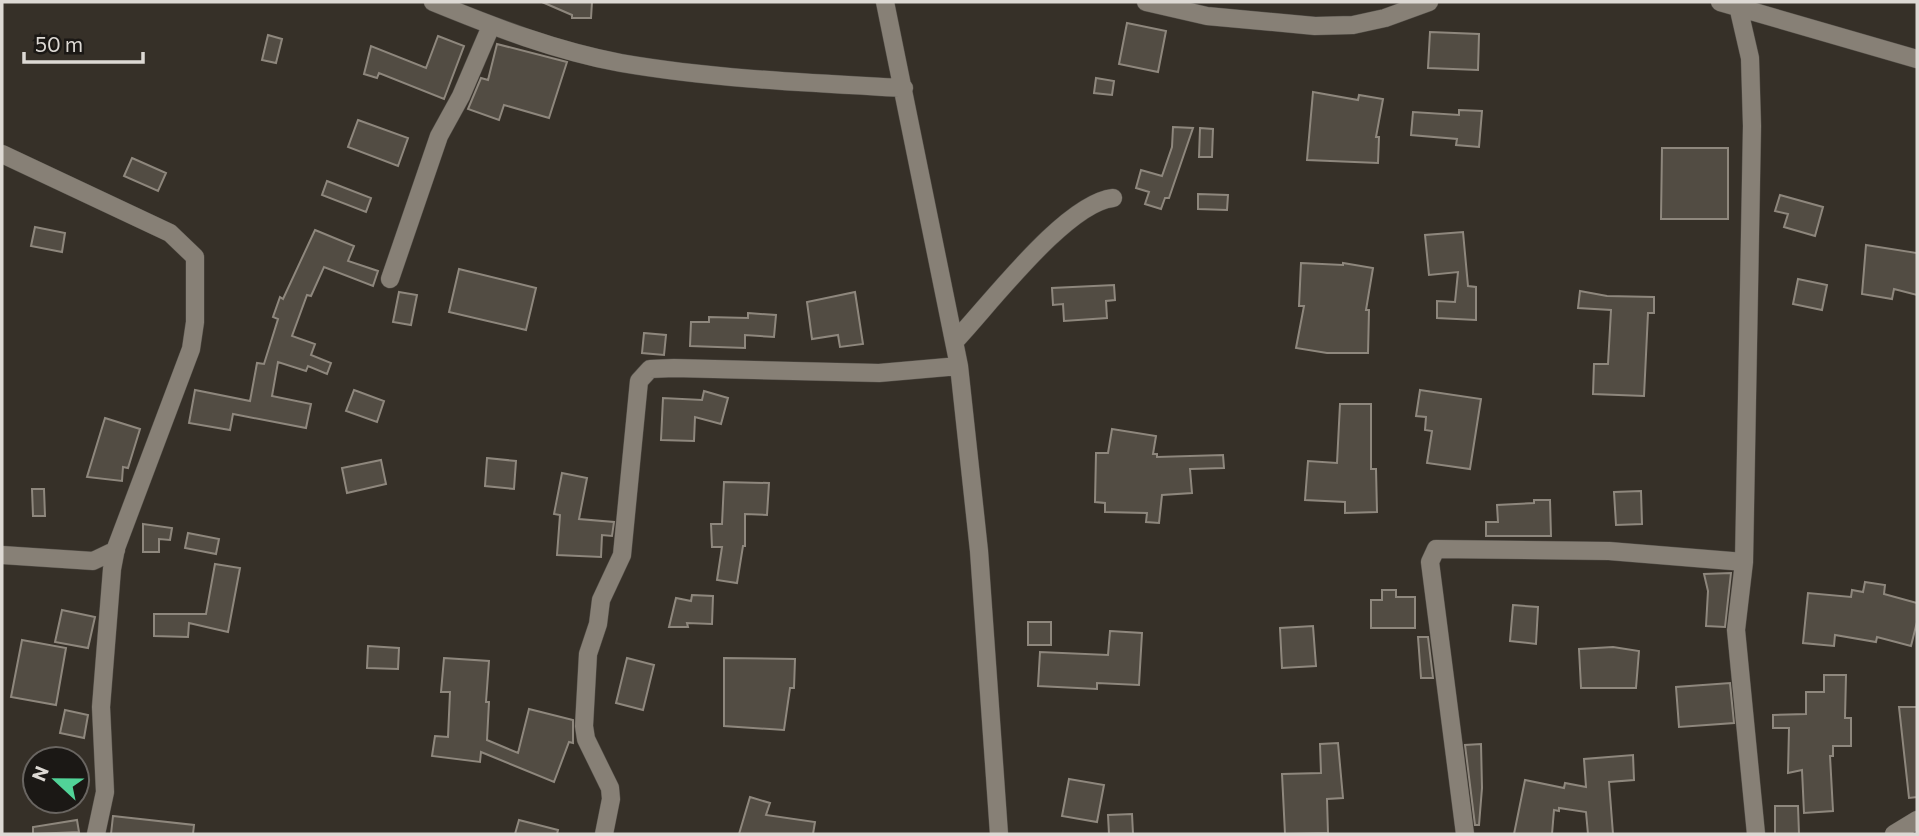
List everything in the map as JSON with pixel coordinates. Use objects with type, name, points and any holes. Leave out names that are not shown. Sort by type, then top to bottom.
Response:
[{"type":"street","points":[[433,2],[542,44],[621,63],[842,86],[904,88]]},
{"type":"street","points":[[885,2],[959,366],[979,551],[999,834]]},
{"type":"street","points":[[1146,2],[1207,16],[1315,26],[1353,25],[1374,21],[1429,2]]},
{"type":"street","points":[[1720,2],[1917,60]]},
{"type":"street","points":[[1738,6],[1749,58],[1752,127],[1746,333],[1744,562],[1736,630],[1756,834]]},
{"type":"street","points":[[390,279],[439,136],[461,96],[491,26]]},
{"type":"street","points":[[2,154],[170,233],[195,257],[195,322],[191,349],[116,550],[111,577],[102,707],[105,792],[96,834]]},
{"type":"street","points":[[955,341],[1055,231],[1084,208],[1113,198]]},
{"type":"street","points":[[604,834],[611,799],[610,788],[586,739],[584,726],[589,654],[598,624],[601,600],[622,555],[627,488],[641,377],[649,369],[674,368],[879,373],[959,366]]},
{"type":"street","points":[[1465,834],[1430,562],[1436,549],[1609,551],[1744,562]]},
{"type":"street","points":[[2,555],[93,561],[116,550]]},
{"type":"street","points":[[93,561],[111,577]]},
{"type":"street","points":[[1894,834],[1917,820]]},
{"type":"building","points":[[542,2],[592,2],[591,18],[572,18],[572,15]]},
{"type":"building","points":[[1127,23],[1166,31],[1158,72],[1119,64]]},
{"type":"building","points":[[1430,32],[1479,34],[1478,70],[1428,68]]},
{"type":"building","points":[[268,35],[282,39],[276,63],[262,60]]},
{"type":"building","points":[[438,36],[464,46],[444,99],[379,73],[377,78],[364,74],[371,46],[426,68]]},
{"type":"building","points":[[497,44],[567,62],[549,118],[504,105],[499,120],[468,109],[481,78],[488,80]]},
{"type":"building","points":[[1096,78],[1114,81],[1112,95],[1094,93]]},
{"type":"building","points":[[1313,92],[1358,100],[1359,95],[1383,99],[1376,137],[1379,137],[1378,163],[1307,160]]},
{"type":"building","points":[[1459,110],[1482,111],[1479,147],[1456,145],[1457,139],[1411,135],[1413,112],[1459,115]]},
{"type":"building","points":[[358,120],[408,138],[398,166],[348,147]]},
{"type":"building","points":[[1173,127],[1193,128],[1169,198],[1165,198],[1161,209],[1145,204],[1149,192],[1136,188],[1141,170],[1162,176],[1172,147]]},
{"type":"building","points":[[1200,128],[1213,129],[1212,157],[1199,157]]},
{"type":"building","points":[[1662,148],[1728,148],[1728,219],[1661,219]]},
{"type":"building","points":[[132,158],[166,173],[158,191],[124,176]]},
{"type":"building","points":[[327,181],[371,198],[366,212],[322,195]]},
{"type":"building","points":[[1198,194],[1228,195],[1227,210],[1198,209]]},
{"type":"building","points":[[1780,195],[1823,207],[1815,236],[1784,227],[1788,214],[1775,211]]},
{"type":"building","points":[[35,227],[65,233],[62,252],[31,246]]},
{"type":"building","points":[[315,230],[354,246],[348,261],[378,271],[373,286],[324,267],[311,296],[307,295],[292,336],[315,344],[311,355],[331,363],[327,374],[308,366],[306,371],[278,362],[272,396],[311,404],[306,428],[233,414],[230,430],[189,423],[195,390],[250,401],[257,363],[264,364],[278,319],[273,317],[280,297],[283,299]]},
{"type":"building","points":[[1463,232],[1468,286],[1476,287],[1476,320],[1437,318],[1437,301],[1455,302],[1458,272],[1429,275],[1425,235]]},
{"type":"building","points":[[1866,245],[1917,253],[1917,295],[1894,289],[1892,299],[1862,294]]},
{"type":"building","points":[[1301,263],[1343,263],[1373,268],[1366,310],[1369,310],[1368,353],[1327,353],[1296,348],[1304,306],[1299,306]]},
{"type":"building","points":[[459,269],[536,288],[526,330],[449,312]]},
{"type":"building","points":[[1798,279],[1827,285],[1822,310],[1793,304]]},
{"type":"building","points":[[1114,285],[1115,300],[1106,301],[1107,318],[1064,321],[1063,304],[1053,305],[1052,288]]},
{"type":"building","points":[[1580,291],[1607,296],[1654,297],[1654,313],[1648,313],[1644,396],[1593,394],[1594,364],[1608,364],[1611,310],[1578,308]]},
{"type":"building","points":[[399,292],[417,295],[411,325],[393,322]]},
{"type":"building","points":[[855,292],[863,344],[840,347],[838,335],[812,339],[807,302]]},
{"type":"building","points":[[748,313],[776,315],[774,337],[745,335],[745,348],[690,346],[691,322],[709,322],[709,317],[748,318]]},
{"type":"building","points":[[644,333],[666,335],[664,355],[642,353]]},
{"type":"building","points":[[354,390],[384,401],[377,422],[346,411]]},
{"type":"building","points":[[1420,390],[1481,399],[1470,469],[1427,463],[1432,431],[1425,430],[1426,417],[1416,416]]},
{"type":"building","points":[[704,391],[728,398],[721,424],[695,417],[694,441],[661,440],[663,398],[702,400]]},
{"type":"building","points":[[1340,404],[1371,404],[1371,469],[1376,469],[1377,512],[1345,513],[1345,502],[1305,500],[1308,461],[1337,463]]},
{"type":"building","points":[[105,418],[140,429],[128,468],[123,467],[122,481],[87,477]]},
{"type":"building","points":[[1112,429],[1156,436],[1153,454],[1157,454],[1157,457],[1223,455],[1224,468],[1190,469],[1192,493],[1162,495],[1159,523],[1146,522],[1147,513],[1105,512],[1105,503],[1095,502],[1096,453],[1108,453]]},
{"type":"building","points":[[487,458],[516,461],[514,489],[485,486]]},
{"type":"building","points":[[381,460],[386,484],[347,493],[342,468]]},
{"type":"building","points":[[562,473],[587,478],[579,519],[614,522],[612,536],[602,535],[601,557],[557,555],[560,515],[554,514]]},
{"type":"building","points":[[724,482],[769,483],[767,515],[745,514],[745,546],[737,583],[717,580],[722,547],[712,547],[711,524],[722,524]]},
{"type":"building","points":[[32,489],[44,489],[45,516],[33,516]]},
{"type":"building","points":[[1641,491],[1642,524],[1616,525],[1614,492]]},
{"type":"building","points":[[1534,500],[1550,500],[1551,536],[1486,536],[1486,522],[1498,522],[1497,505],[1534,503]]},
{"type":"building","points":[[143,524],[172,528],[170,540],[159,539],[159,552],[143,552]]},
{"type":"building","points":[[188,533],[219,539],[216,554],[185,548]]},
{"type":"building","points":[[215,564],[240,568],[228,632],[189,623],[188,637],[154,636],[154,614],[206,614]]},
{"type":"building","points":[[1731,573],[1725,627],[1706,626],[1708,591],[1704,574]]},
{"type":"building","points":[[1865,582],[1885,585],[1884,594],[1917,603],[1917,622],[1911,646],[1877,637],[1876,642],[1835,635],[1834,646],[1803,643],[1808,593],[1851,597],[1852,590],[1863,592]]},
{"type":"building","points":[[1382,590],[1396,590],[1396,597],[1415,597],[1415,628],[1371,628],[1371,600],[1382,600]]},
{"type":"building","points":[[692,595],[713,596],[712,624],[687,623],[688,627],[669,627],[676,598],[691,601]]},
{"type":"building","points":[[1513,605],[1538,607],[1536,644],[1510,641]]},
{"type":"building","points":[[62,610],[95,617],[88,648],[55,642]]},
{"type":"building","points":[[1028,622],[1051,622],[1051,645],[1028,645]]},
{"type":"building","points":[[1313,626],[1316,666],[1282,668],[1280,628]]},
{"type":"building","points":[[1110,631],[1142,633],[1139,685],[1097,683],[1097,689],[1038,686],[1040,652],[1108,655]]},
{"type":"building","points":[[1418,637],[1428,637],[1433,678],[1421,678]]},
{"type":"building","points":[[22,640],[66,648],[56,705],[11,697]]},
{"type":"building","points":[[368,646],[399,648],[398,669],[367,668]]},
{"type":"building","points":[[1613,647],[1639,651],[1636,688],[1581,688],[1579,649]]},
{"type":"building","points":[[444,658],[489,661],[487,740],[518,753],[529,709],[573,720],[573,743],[569,742],[554,782],[481,752],[480,762],[432,756],[435,736],[448,737],[450,692],[441,692]]},
{"type":"building","points":[[627,658],[654,665],[643,710],[616,703]]},
{"type":"building","points":[[724,658],[795,659],[794,688],[790,688],[784,730],[724,726]]},
{"type":"building","points":[[1824,675],[1846,675],[1845,718],[1851,718],[1851,746],[1833,746],[1833,756],[1830,756],[1833,811],[1804,813],[1802,770],[1788,773],[1789,728],[1773,728],[1773,715],[1806,714],[1806,692],[1824,692]]},
{"type":"building","points":[[1730,683],[1734,723],[1679,727],[1676,687]]},
{"type":"building","points":[[1899,707],[1917,707],[1917,797],[1909,798]]},
{"type":"building","points":[[65,710],[88,715],[84,738],[60,733]]},
{"type":"building","points":[[1338,743],[1343,798],[1327,799],[1328,833],[1285,834],[1282,774],[1321,773],[1320,744]]},
{"type":"building","points":[[1481,744],[1482,788],[1479,825],[1475,825],[1465,745]]},
{"type":"building","points":[[1633,755],[1634,780],[1609,782],[1613,834],[1588,834],[1586,812],[1559,808],[1559,811],[1554,810],[1552,834],[1514,834],[1525,780],[1564,788],[1565,783],[1586,787],[1584,759]]},
{"type":"building","points":[[1069,779],[1104,785],[1097,822],[1062,816]]},
{"type":"building","points":[[750,797],[770,803],[766,815],[815,822],[813,834],[739,834]]},
{"type":"building","points":[[1775,806],[1798,806],[1799,834],[1775,834]]},
{"type":"building","points":[[1132,814],[1133,834],[1109,834],[1108,815]]},
{"type":"building","points":[[113,816],[194,825],[193,834],[111,834]]},
{"type":"building","points":[[77,820],[79,832],[33,834],[33,827]]},
{"type":"building","points":[[519,820],[558,830],[557,834],[515,834]]}]
